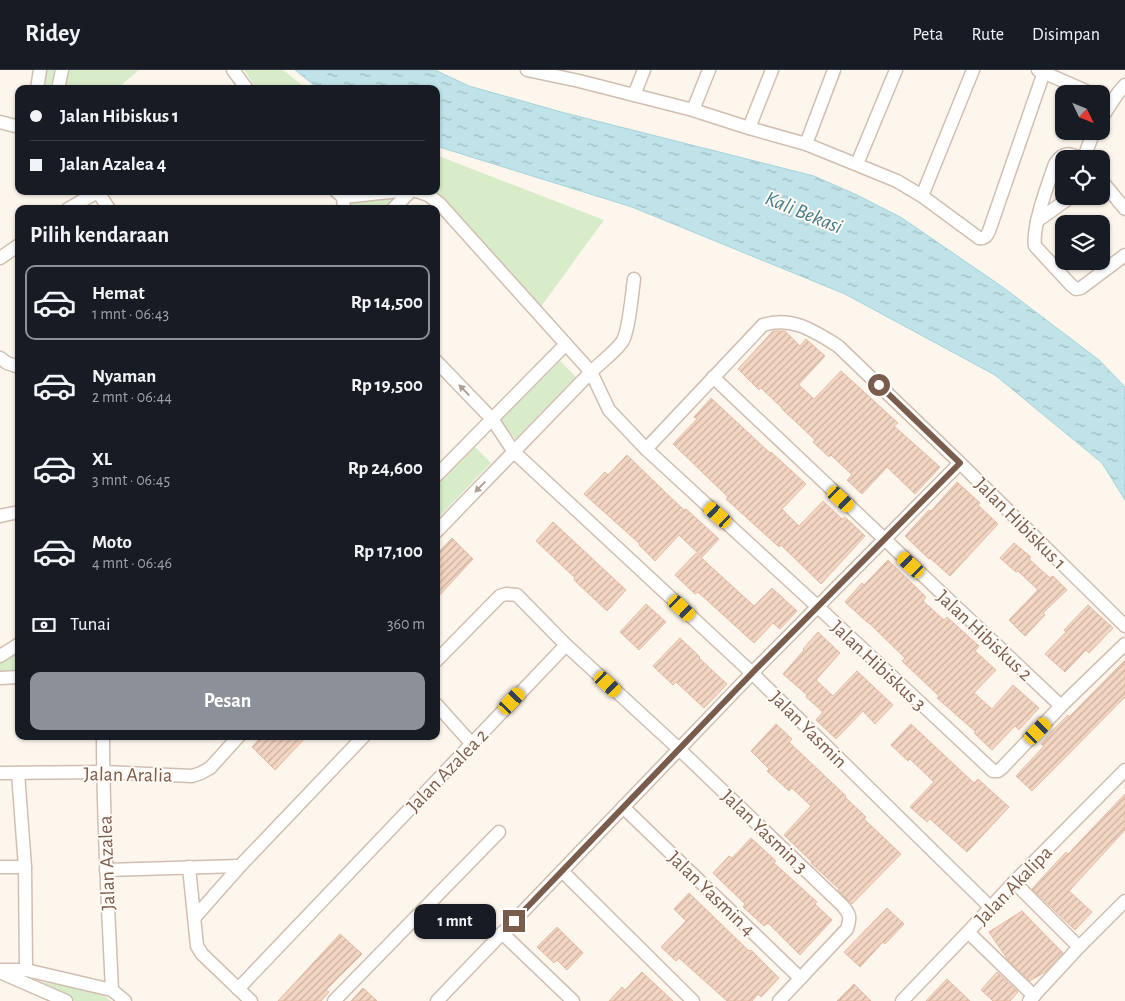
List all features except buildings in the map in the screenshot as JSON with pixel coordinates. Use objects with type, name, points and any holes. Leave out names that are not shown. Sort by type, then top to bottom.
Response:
[{"type":"street","points":[[37,85],[40,70]]},
{"type":"street","points":[[59,85],[62,70]]},
{"type":"street","points":[[234,70],[244,85]]},
{"type":"street","points":[[527,70],[581,75],[634,96],[693,110],[806,144],[897,181],[922,196],[979,238],[985,238],[989,231],[1041,71],[1073,85]]},
{"type":"street","points":[[634,96],[644,70]]},
{"type":"street","points":[[693,110],[709,70]]},
{"type":"street","points":[[749,128],[772,70]]},
{"type":"street","points":[[806,144],[834,70]]},
{"type":"street","points":[[856,164],[896,70]]},
{"type":"street","points":[[922,196],[973,70]]},
{"type":"street","points":[[1110,97],[1118,93],[1125,85]]},
{"type":"street","points":[[0,122],[15,126]]},
{"type":"street","points":[[1055,164],[1037,221],[1034,239],[1035,246],[1076,288],[1081,288],[1125,255]]},
{"type":"street","points":[[1110,191],[1125,209]]},
{"type":"street","points":[[75,205],[94,195]]},
{"type":"street","points":[[341,199],[370,195]]},
{"type":"street","points":[[397,205],[406,195]]},
{"type":"street","name":"Jalan Hibiskus 3","points":[[428,195],[439,203],[591,372],[609,410],[646,449],[993,771],[998,771],[1002,768],[1062,706]]},
{"type":"street","points":[[1037,221],[1059,205]]},
{"type":"street","points":[[0,258],[15,248]]},
{"type":"street","points":[[440,528],[591,372],[614,351],[624,338],[626,331],[634,279]]},
{"type":"street","name":"Jalan Hibiskus 1","points":[[646,449],[763,325],[773,322],[785,322],[802,326],[838,346],[1125,626]]},
{"type":"street","points":[[440,472],[566,344]]},
{"type":"street","points":[[0,358],[15,366]]},
{"type":"street","name":"Jalan Yasmin","points":[[440,365],[492,419],[514,452],[752,673],[991,908]]},
{"type":"street","name":"Jalan Hibiskus 2","points":[[713,378],[1062,706]]},
{"type":"street","points":[[437,1001],[752,673],[960,463]]},
{"type":"street","points":[[0,515],[15,513]]},
{"type":"street","name":"Jalan Yasmin 3","points":[[440,657],[500,596],[506,594],[517,595],[566,645],[842,904],[849,914],[849,922],[846,929],[800,978]]},
{"type":"street","points":[[1062,706],[1125,644]]},
{"type":"street","name":"Jalan Azalea 2","points":[[238,989],[566,645]]},
{"type":"street","points":[[0,656],[15,647]]},
{"type":"street","points":[[0,678],[15,677]]},
{"type":"street","points":[[440,708],[472,744]]},
{"type":"street","name":"Jalan Azalea","points":[[103,740],[106,870],[112,990]]},
{"type":"street","name":"Jalan Aralia","points":[[0,774],[103,772],[192,776],[210,768],[236,740]]},
{"type":"street","points":[[194,918],[240,866],[360,740]]},
{"type":"street","name":"Jalan Akalipa","points":[[902,1001],[1014,882],[1125,770]]},
{"type":"street","points":[[18,773],[25,867],[26,970]]},
{"type":"street","name":"Jalan Yasmin 4","points":[[623,807],[800,978]]},
{"type":"street","points":[[334,1001],[499,832]]},
{"type":"street","points":[[106,870],[240,866]]},
{"type":"street","points":[[0,867],[25,867]]},
{"type":"street","points":[[189,868],[197,946],[202,954],[251,1001]]},
{"type":"street","points":[[562,871],[693,1001]]},
{"type":"street","points":[[1014,882],[1079,947]]},
{"type":"street","points":[[968,932],[1031,998],[1125,901]]},
{"type":"street","points":[[502,933],[566,999]]},
{"type":"street","points":[[0,971],[26,970],[112,990],[125,1001]]},
{"type":"street","points":[[0,971],[66,1001]]},
{"type":"street","points":[[779,1001],[800,978]]},
{"type":"green space","points":[[46,70],[54,70],[51,85],[44,85]]},
{"type":"green space","points":[[65,70],[139,70],[122,85],[63,85]]},
{"type":"green space","points":[[244,70],[283,70],[302,85],[254,85]]},
{"type":"green space","points":[[440,157],[604,220],[540,308],[431,195],[440,195]]},
{"type":"green space","points":[[391,196],[395,199],[388,205],[350,205],[351,199]]},
{"type":"green space","points":[[560,361],[576,377],[516,439],[499,422]]},
{"type":"green space","points":[[475,447],[491,463],[440,516],[440,483]]},
{"type":"green space","points":[[15,652],[15,673],[0,674],[0,662]]},
{"type":"green space","points":[[29,982],[83,987],[103,995],[111,1001],[75,1001]]},
{"type":"water","name":"Kali Bekasi","points":[[295,70],[435,70],[469,86],[565,113],[814,176],[902,218],[1004,288],[1099,360],[1125,387],[1125,500],[1102,463],[995,375],[845,294],[632,207],[440,147],[440,85],[314,85]]},
{"type":"route","points":[[514,921],[756,669],[960,463],[879,385]]}]
